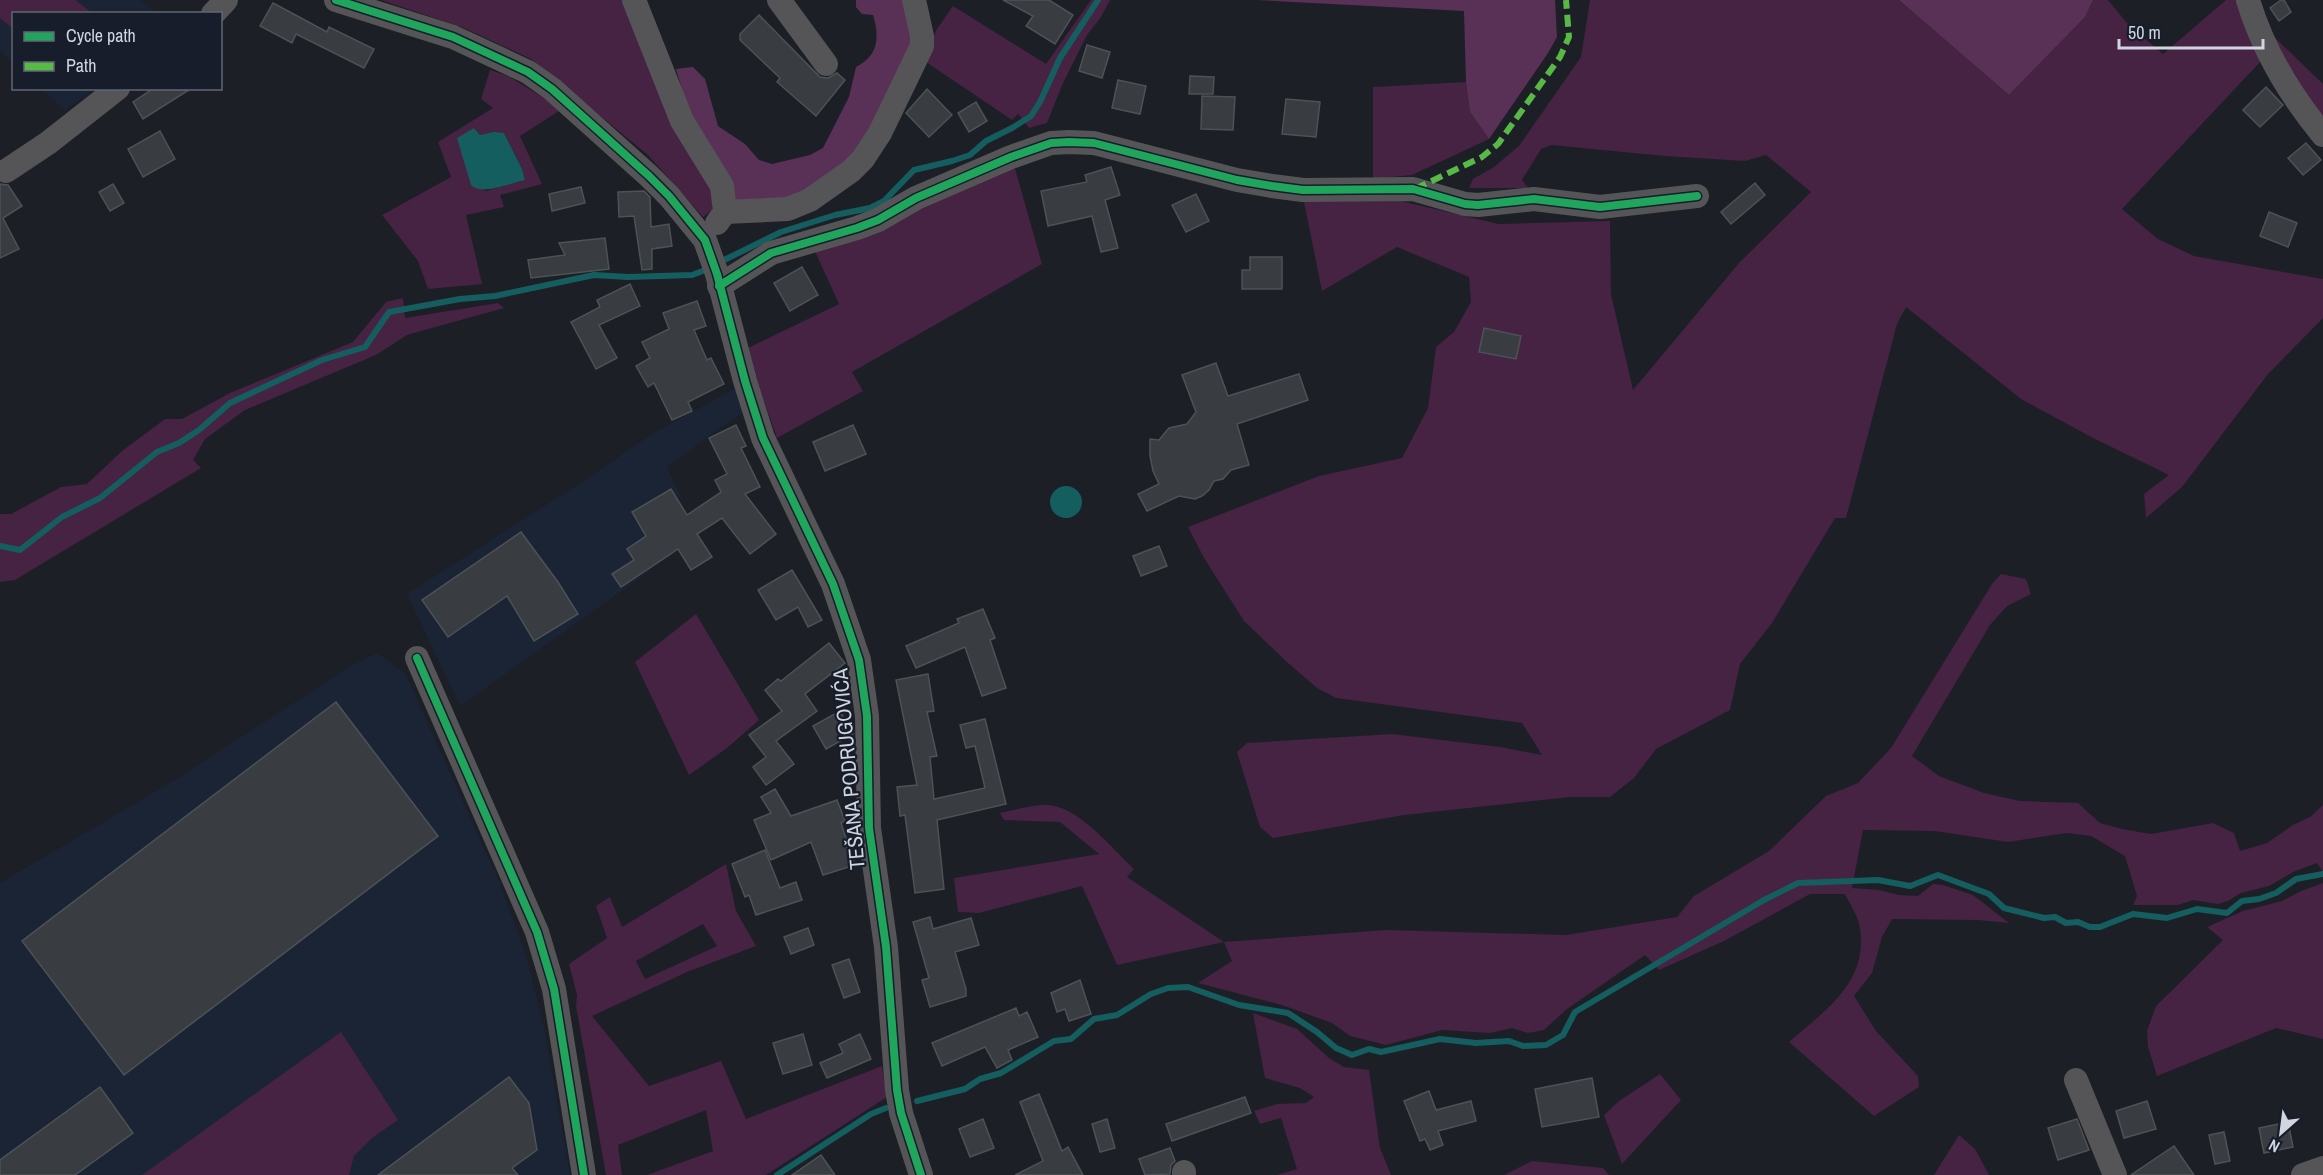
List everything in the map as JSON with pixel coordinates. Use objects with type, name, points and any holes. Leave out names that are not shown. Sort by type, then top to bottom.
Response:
[{"type":"street","points":[[215,12],[226,0]]},
{"type":"street","points":[[336,0],[453,37],[528,72],[552,89],[669,196],[713,264]]},
{"type":"street","points":[[634,0],[682,121],[722,186],[725,212],[713,264]]},
{"type":"street","points":[[779,0],[826,64]]},
{"type":"street","points":[[725,212],[788,209],[810,200],[851,171],[863,159],[880,133],[922,46],[914,0]]},
{"type":"street","points":[[2248,0],[2264,43],[2280,74],[2307,116],[2323,135]]},
{"type":"street","points":[[6,171],[48,143],[115,90]]},
{"type":"street","points":[[713,264],[771,253],[857,228],[878,220],[916,198],[1011,157],[1033,148],[1060,142],[1094,143],[1237,180],[1272,186],[1303,190],[1413,189],[1465,204],[1534,200],[1600,207],[1697,196]]},
{"type":"street","name":"TEŠANA PODRUGOVIĆA","points":[[713,264],[763,438],[833,584],[859,660],[867,716],[869,828],[885,939],[897,1090],[909,1140],[921,1175]]},
{"type":"street","points":[[417,658],[540,941],[554,989],[584,1175]]},
{"type":"street","points":[[2076,1080],[2115,1175]]},
{"type":"street","points":[[2303,1175],[2323,1168]]},
{"type":"shaded area","points":[[0,0],[140,0],[155,12],[12,12],[12,61],[0,50]]},
{"type":"shaded area","points":[[0,0],[75,0],[91,12],[12,12],[12,28],[0,18]]},
{"type":"shaded area","points":[[381,0],[625,0],[712,182],[712,210],[703,217],[648,155],[531,59],[464,28]]},
{"type":"shaded area","points":[[856,0],[905,0],[915,41],[856,159],[790,202],[733,205],[692,123],[676,69],[693,67],[705,79],[718,126],[745,144],[759,160],[772,164],[810,155],[823,148],[849,97],[856,67],[869,57],[875,46],[876,31],[873,15],[862,14],[856,7]]},
{"type":"shaded area","points":[[1091,0],[1110,0],[1101,17],[1087,35],[1063,83],[1047,123],[1029,128],[1018,114],[1012,120],[923,60],[937,29],[953,6],[1046,64]]},
{"type":"shaded area","points":[[1257,0],[1555,0],[1557,37],[1489,139],[1470,112],[1466,82],[1464,11]]},
{"type":"shaded area","points":[[1590,0],[1899,0],[2009,95],[2085,17],[2093,0],[2108,0],[2127,23],[2163,54],[2226,0],[2238,0],[2262,60],[2122,209],[2158,239],[2194,256],[2323,279],[2323,318],[2268,374],[2182,487],[2146,518],[2144,494],[2169,475],[2093,438],[2021,399],[1906,307],[1897,324],[1846,518],[1835,518],[1772,623],[1740,664],[1730,710],[1656,749],[1634,778],[1610,797],[1570,797],[1404,815],[1273,838],[1260,827],[1237,752],[1247,743],[1392,734],[1500,747],[1542,755],[1522,723],[1336,698],[1317,688],[1244,621],[1204,558],[1188,527],[1319,476],[1402,458],[1428,408],[1436,347],[1454,332],[1471,302],[1469,277],[1397,247],[1322,291],[1303,197],[1396,200],[1499,224],[1610,221],[1611,294],[1633,390],[1739,263],[1811,192],[1766,155],[1745,161],[1552,145],[1541,149],[1522,180],[1528,188],[1469,188],[1473,179],[1494,167],[1519,146],[1581,57]]},
{"type":"shaded area","points":[[1899,0],[2093,0],[2085,17],[2009,95]]},
{"type":"shaded area","points":[[2262,25],[2323,84],[2323,121]]},
{"type":"shaded area","points":[[490,70],[508,76],[562,109],[520,136],[542,184],[500,195],[504,207],[466,215],[482,284],[428,289],[418,261],[382,215],[451,177],[438,142],[493,108],[481,99]],"holes":[[[474,128],[480,135],[504,133],[525,180],[485,191]]]},
{"type":"shaded area","points":[[1466,82],[1470,112],[1489,139],[1412,175],[1373,179],[1373,87]]},
{"type":"shaded area","points":[[43,90],[94,90],[65,110]]},
{"type":"shaded area","points":[[474,128],[480,135],[494,132],[504,133],[525,180],[489,189],[476,188],[471,185],[457,138]]},
{"type":"shaded area","points":[[1014,165],[1042,264],[852,372],[863,391],[777,438],[746,349],[839,304],[814,249]]},
{"type":"shaded area","points":[[403,298],[405,318],[498,303],[504,308],[407,335],[376,355],[245,410],[205,439],[193,460],[201,468],[15,580],[0,582],[0,514],[11,514],[61,487],[87,484],[122,451],[165,419],[182,419],[230,393],[353,342],[386,302]]},
{"type":"shaded area","points":[[738,387],[744,411],[667,467],[681,497],[656,516],[679,550],[460,706],[407,594],[585,480],[655,432]]},
{"type":"shaded area","points":[[1066,486],[1078,490],[1082,502],[1078,514],[1066,518],[1054,514],[1050,502],[1054,490]]},
{"type":"shaded area","points":[[2001,574],[2026,579],[2031,594],[2007,606],[1990,625],[1912,756],[1939,776],[1984,793],[2020,801],[2078,803],[2100,823],[2151,834],[2213,823],[2234,833],[2240,851],[2267,843],[2293,825],[2310,817],[2323,805],[2323,872],[2317,863],[2295,871],[2269,886],[2241,893],[2218,904],[2193,900],[2178,905],[2133,905],[2137,896],[2125,856],[2091,836],[2067,833],[2008,842],[1935,831],[1863,830],[1852,888],[1918,896],[1933,884],[1943,885],[1973,895],[2009,923],[1977,920],[1892,919],[1882,937],[1872,973],[1854,996],[1876,1031],[1918,1076],[1919,1087],[1874,1116],[1789,1042],[1831,1005],[1852,978],[1861,944],[1859,924],[1845,894],[1810,894],[1724,941],[1659,970],[1645,955],[1567,1009],[1544,1030],[1528,1033],[1512,1028],[1490,1033],[1442,1030],[1386,1045],[1350,1036],[1332,1023],[1282,1005],[1198,983],[1232,961],[1224,942],[1386,930],[1566,935],[1677,917],[1694,896],[1769,851],[1826,796],[1858,783],[1891,748],[1992,584]]},
{"type":"shaded area","points":[[696,614],[759,720],[727,748],[689,775],[635,662]]},
{"type":"shaded area","points":[[377,653],[405,673],[500,884],[527,958],[544,1028],[570,1175],[349,1175],[354,1156],[372,1138],[398,1120],[147,1172],[142,1175],[0,1175],[0,883],[175,780],[352,665]]},
{"type":"shaded area","points":[[1041,805],[1054,806],[1079,818],[1103,838],[1134,869],[1127,877],[1224,942],[1117,965],[1082,886],[979,913],[958,912],[954,878],[1099,854],[1060,822],[1004,820],[1000,813]]},
{"type":"shaded area","points":[[726,864],[736,911],[756,946],[687,972],[592,1016],[649,1086],[721,1061],[746,1119],[882,1066],[887,1097],[766,1175],[647,1175],[713,1151],[706,1110],[618,1145],[622,1175],[606,1175],[576,1006],[577,995],[569,964],[607,938],[596,906],[610,897],[622,927]],"holes":[[[703,924],[717,946],[645,979],[636,961]]]},
{"type":"shaded area","points":[[2323,883],[2323,1039],[2276,1028],[2157,1076],[2148,1047],[2147,1031],[2156,1006],[2223,940],[2207,927],[2243,911],[2282,901]]},
{"type":"shaded area","points":[[1253,1013],[1297,1029],[1329,1058],[1344,1067],[1369,1070],[1380,1148],[1391,1175],[1277,1175],[1297,1169],[1281,1118],[1260,1124],[1254,1111],[1277,1104],[1306,1103],[1314,1097],[1300,1088],[1265,1078]]},
{"type":"shaded area","points":[[341,1032],[398,1120],[372,1138],[354,1156],[349,1175],[142,1175]]},
{"type":"shaded area","points":[[1660,1074],[1681,1100],[1622,1164],[1604,1115],[1619,1101]]},
{"type":"shaded area","points":[[1959,1135],[1975,1149],[1989,1175],[1934,1175]]},
{"type":"shaded area","points":[[1532,1161],[1603,1168],[1609,1175],[1504,1175]]},
{"type":"building","points":[[1003,0],[1049,0],[1073,15],[1055,44],[1026,26],[1033,16]]},
{"type":"building","points":[[2284,0],[2291,12],[2279,21],[2270,8]]},
{"type":"building","points":[[273,3],[327,32],[329,27],[374,49],[364,68],[296,34],[292,43],[260,26]]},
{"type":"building","points":[[759,15],[820,77],[828,78],[837,73],[845,80],[816,116],[777,82],[780,78],[740,40],[740,34]]},
{"type":"building","points":[[1087,45],[1110,52],[1102,78],[1079,71]]},
{"type":"building","points":[[1190,76],[1214,77],[1213,94],[1189,94]]},
{"type":"building","points":[[1118,80],[1146,86],[1140,114],[1112,108]]},
{"type":"building","points":[[2266,87],[2283,105],[2260,127],[2243,110]]},
{"type":"building","points":[[927,89],[952,115],[929,137],[906,113]]},
{"type":"building","points":[[151,90],[189,90],[143,119],[133,102]]},
{"type":"building","points":[[1202,96],[1235,97],[1233,130],[1201,129]]},
{"type":"building","points":[[1286,99],[1320,102],[1316,137],[1282,134]]},
{"type":"building","points":[[976,102],[987,121],[969,132],[958,113]]},
{"type":"building","points":[[160,131],[175,159],[143,177],[128,149]]},
{"type":"building","points":[[2306,143],[2321,160],[2303,175],[2288,158]]},
{"type":"building","points":[[1111,167],[1120,195],[1105,200],[1118,248],[1101,252],[1092,216],[1048,226],[1041,191],[1087,182],[1085,175]]},
{"type":"building","points":[[1755,183],[1765,195],[1731,224],[1721,212]]},
{"type":"building","points":[[0,184],[8,185],[22,206],[3,218],[19,249],[0,258]]},
{"type":"building","points":[[113,184],[124,203],[110,211],[99,192]]},
{"type":"building","points":[[581,187],[585,203],[552,211],[549,194]]},
{"type":"building","points":[[644,191],[650,197],[651,227],[669,224],[672,246],[652,249],[652,269],[642,270],[634,216],[619,217],[618,192]]},
{"type":"building","points":[[1196,194],[1209,221],[1186,232],[1172,205]]},
{"type":"building","points":[[2269,212],[2297,223],[2288,247],[2260,236]]},
{"type":"building","points":[[605,238],[609,269],[531,278],[528,260],[565,255],[559,243]]},
{"type":"building","points":[[1250,257],[1282,257],[1282,289],[1242,289],[1242,270],[1250,270]]},
{"type":"building","points":[[802,267],[818,295],[790,311],[774,283]]},
{"type":"building","points":[[630,284],[640,306],[599,325],[617,358],[596,369],[571,322],[600,307],[597,300]]},
{"type":"building","points":[[697,301],[706,326],[694,330],[707,360],[711,358],[724,384],[688,402],[692,411],[672,420],[654,383],[648,387],[636,366],[650,358],[642,342],[669,329],[663,313]]},
{"type":"building","points":[[1484,328],[1521,336],[1516,359],[1479,352]]},
{"type":"building","points":[[1216,363],[1228,396],[1299,374],[1308,400],[1237,424],[1249,465],[1231,470],[1223,479],[1214,481],[1202,496],[1195,499],[1179,496],[1147,511],[1138,494],[1159,484],[1150,456],[1150,439],[1159,440],[1169,428],[1187,424],[1196,412],[1182,375]]},
{"type":"building","points":[[736,425],[746,446],[741,448],[760,487],[745,494],[776,534],[750,554],[722,518],[697,534],[712,557],[691,570],[678,549],[621,587],[612,574],[634,560],[627,549],[646,536],[632,512],[671,489],[687,515],[721,492],[715,480],[727,474],[709,438]]},
{"type":"building","points":[[853,425],[866,454],[825,471],[813,442]]},
{"type":"building","points":[[521,532],[558,582],[578,614],[534,641],[507,596],[448,637],[422,600]]},
{"type":"building","points":[[1159,546],[1167,566],[1141,576],[1133,556]]},
{"type":"building","points":[[792,570],[822,620],[808,627],[798,607],[776,620],[758,590]]},
{"type":"building","points":[[983,609],[995,638],[990,640],[1006,688],[982,696],[965,647],[916,668],[906,646],[959,623],[957,619]]},
{"type":"building","points":[[829,643],[845,663],[805,694],[817,711],[776,741],[794,764],[766,785],[753,767],[766,757],[749,735],[782,711],[765,690],[778,679],[781,681]]},
{"type":"building","points":[[928,674],[934,711],[927,712],[937,756],[930,757],[934,799],[985,788],[975,746],[966,748],[960,725],[985,719],[1006,804],[937,820],[944,889],[915,893],[905,815],[900,816],[897,787],[917,785],[896,680]]},
{"type":"building","points":[[336,702],[438,836],[124,1075],[22,941]]},
{"type":"building","points":[[840,711],[853,734],[826,749],[813,726]]},
{"type":"building","points":[[775,789],[791,816],[837,800],[845,821],[841,823],[855,865],[823,875],[811,842],[771,860],[754,820],[771,813],[761,797]]},
{"type":"building","points":[[765,850],[780,888],[796,882],[802,900],[756,915],[749,895],[745,897],[732,864]]},
{"type":"building","points":[[930,917],[933,929],[971,918],[979,945],[955,952],[966,996],[930,1007],[922,980],[929,978],[913,922]]},
{"type":"building","points":[[808,928],[814,945],[791,954],[784,937]]},
{"type":"building","points":[[849,959],[860,992],[844,998],[832,965]]},
{"type":"building","points":[[1080,980],[1091,1014],[1069,1021],[1065,1009],[1057,1012],[1051,993]]},
{"type":"building","points":[[1016,1008],[1019,1016],[1027,1012],[1038,1037],[1008,1050],[1012,1060],[997,1068],[985,1047],[942,1066],[932,1043]]},
{"type":"building","points":[[803,1034],[812,1065],[783,1074],[773,1043]]},
{"type":"building","points":[[860,1034],[871,1059],[827,1078],[820,1063],[843,1053],[839,1044]]},
{"type":"building","points":[[509,1077],[529,1103],[537,1150],[512,1168],[518,1175],[378,1175]]},
{"type":"building","points":[[1592,1078],[1599,1117],[1542,1127],[1535,1089]]},
{"type":"building","points":[[100,1087],[133,1133],[75,1175],[0,1175],[0,1160]]},
{"type":"building","points":[[1429,1091],[1436,1110],[1471,1101],[1476,1121],[1438,1131],[1443,1145],[1430,1150],[1425,1139],[1420,1141],[1404,1101]]},
{"type":"building","points":[[1039,1094],[1062,1151],[1068,1147],[1083,1175],[1015,1175],[1043,1161],[1020,1102]]},
{"type":"building","points":[[1245,1097],[1251,1113],[1172,1141],[1166,1124]]},
{"type":"building","points":[[2147,1101],[2156,1129],[2124,1138],[2116,1111]]},
{"type":"building","points":[[983,1119],[994,1148],[970,1157],[959,1129]]},
{"type":"building","points":[[1107,1119],[1115,1148],[1100,1152],[1092,1124]]},
{"type":"building","points":[[2077,1119],[2089,1150],[2058,1160],[2048,1128]]},
{"type":"building","points":[[2288,1122],[2293,1147],[2264,1153],[2259,1128]]},
{"type":"building","points":[[2224,1132],[2230,1161],[2215,1164],[2209,1135]]},
{"type":"building","points":[[2174,1146],[2194,1175],[2131,1175],[2156,1158]]},
{"type":"building","points":[[1170,1148],[1175,1161],[1171,1165],[1170,1174],[1145,1175],[1139,1159]]},
{"type":"building","points":[[821,1155],[835,1175],[792,1175]]},
{"type":"waterway","points":[[720,262],[781,232],[835,215],[870,208],[884,201],[914,170],[970,155],[986,141],[1031,116],[1060,58],[1098,0]]},
{"type":"waterway","points":[[0,546],[20,550],[62,517],[100,498],[157,452],[179,443],[199,430],[230,403],[322,360],[365,347],[389,312],[460,299],[495,296],[594,275],[628,277],[692,275],[708,269]]},
{"type":"waterway","points":[[917,1101],[965,1089],[980,1079],[1001,1073],[1054,1041],[1071,1039],[1094,1019],[1117,1015],[1151,994],[1168,988],[1188,987],[1239,1005],[1288,1013],[1336,1048],[1352,1055],[1369,1049],[1381,1052],[1440,1039],[1476,1043],[1509,1041],[1523,1046],[1546,1045],[1563,1035],[1575,1012],[1764,900],[1798,883],[1878,880],[1910,886],[1938,875],[1989,894],[2004,908],[2044,918],[2055,917],[2066,923],[2078,922],[2090,927],[2100,927],[2133,914],[2167,918],[2197,909],[2227,913],[2242,901],[2259,899],[2276,893],[2296,879],[2323,874]]},
{"type":"waterway","points":[[777,1175],[871,1114],[886,1108]]},
{"type":"marked path","points":[[1415,189],[1482,157],[1498,144],[1560,57],[1569,37],[1566,0]]},
{"type":"cycle path","points":[[336,0],[453,37],[528,72],[552,89],[649,176],[669,196],[705,240],[717,274],[745,381],[763,438],[833,584],[859,660],[867,716],[869,828],[886,947],[897,1090],[901,1113],[921,1175]]},
{"type":"cycle path","points":[[719,286],[771,253],[878,220],[916,198],[1011,157],[1051,143],[1094,143],[1237,180],[1272,186],[1303,190],[1413,189],[1465,204],[1478,205],[1534,199],[1600,207],[1697,196]]},
{"type":"cycle path","points":[[417,658],[537,932],[554,989],[584,1175]]}]
